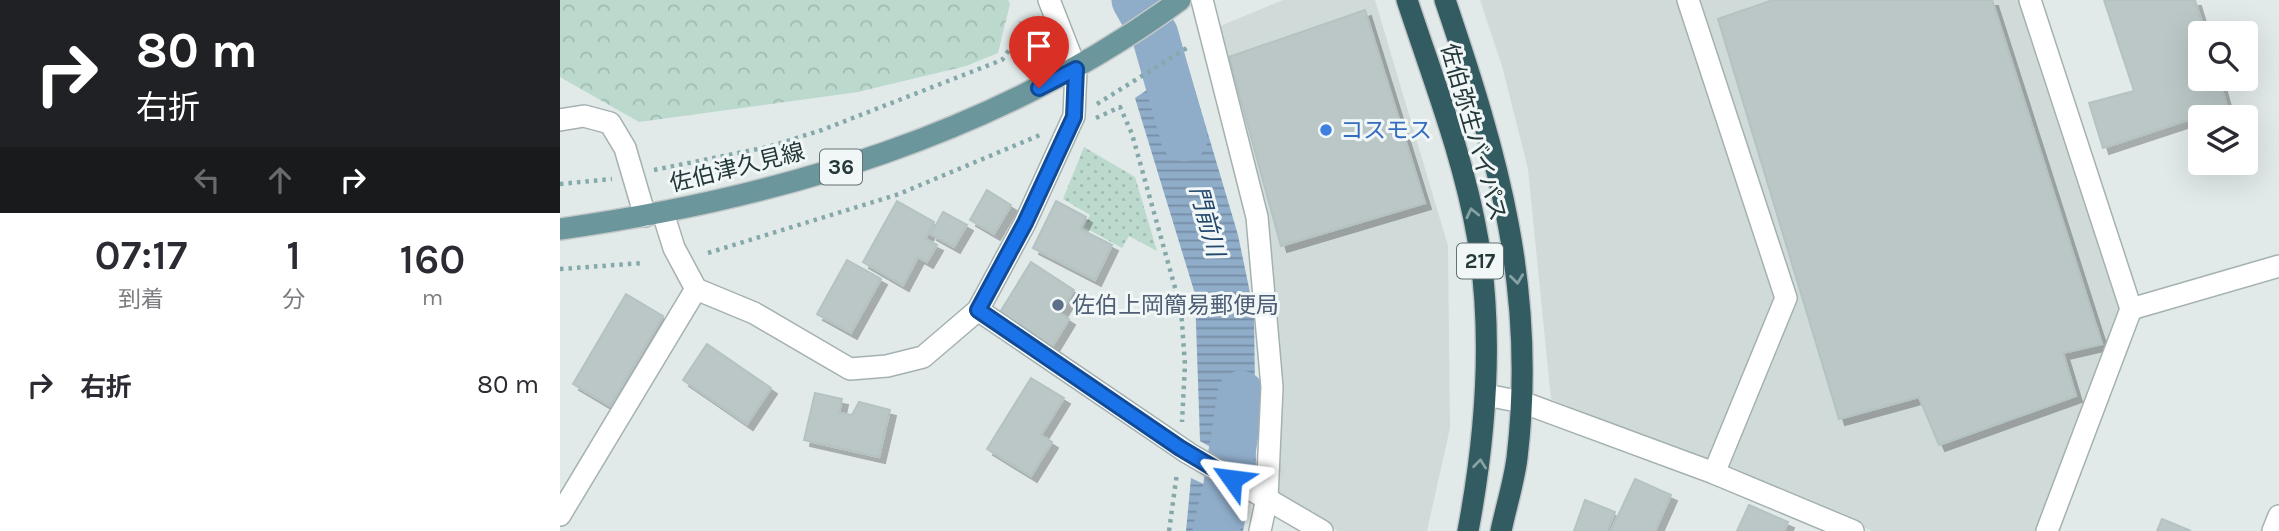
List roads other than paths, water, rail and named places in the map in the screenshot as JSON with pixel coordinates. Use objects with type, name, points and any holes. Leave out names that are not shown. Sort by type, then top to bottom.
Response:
[{"type":"highway","name":"佐伯弥生バイパス","points":[[1407,0],[1454,143],[1478,241],[1488,359],[1478,476],[1468,531]]},
{"type":"highway","name":"佐伯弥生バイパス","points":[[1445,0],[1491,141],[1506,202],[1519,296],[1522,402],[1516,461],[1501,531]]},
{"type":"main road","name":"佐伯津久見線","points":[[560,229],[654,214],[826,172],[921,141],[1076,69],[1176,3]]},
{"type":"street","points":[[560,120],[584,116],[610,123],[625,148],[633,174],[696,289],[754,313],[850,369],[923,357],[978,310],[1081,113],[1076,69],[1049,0]]},
{"type":"street","points":[[1202,0],[1257,217],[1272,387],[1260,531]]},
{"type":"street","points":[[1688,0],[1786,298],[1714,473]]},
{"type":"street","points":[[2030,0],[2131,309],[2047,531]]},
{"type":"street","points":[[2131,309],[2279,266]]},
{"type":"street","points":[[560,515],[696,289]]},
{"type":"street","points":[[978,310],[1184,450],[1322,531]]},
{"type":"street","points":[[1486,395],[1522,402],[1714,473],[1853,531]]},
{"type":"street","points":[[2273,531],[2279,516]]},
{"type":"water","points":[[1187,63],[1238,235],[1254,312],[1256,473],[1200,441],[1195,294],[1135,98]]},
{"type":"water","points":[[1191,478],[1248,505],[1243,531],[1186,531]]},
{"type":"waterway","name":"門前川","points":[[1135,0],[1155,35],[1184,138]]},
{"type":"waterway","name":"門前川","points":[[1216,531],[1226,491],[1241,394]]},
{"type":"place","name":"コスモス","points":[[1326,130]]},
{"type":"place","name":"佐伯上岡簡易郵便局","points":[[1058,305]]}]
